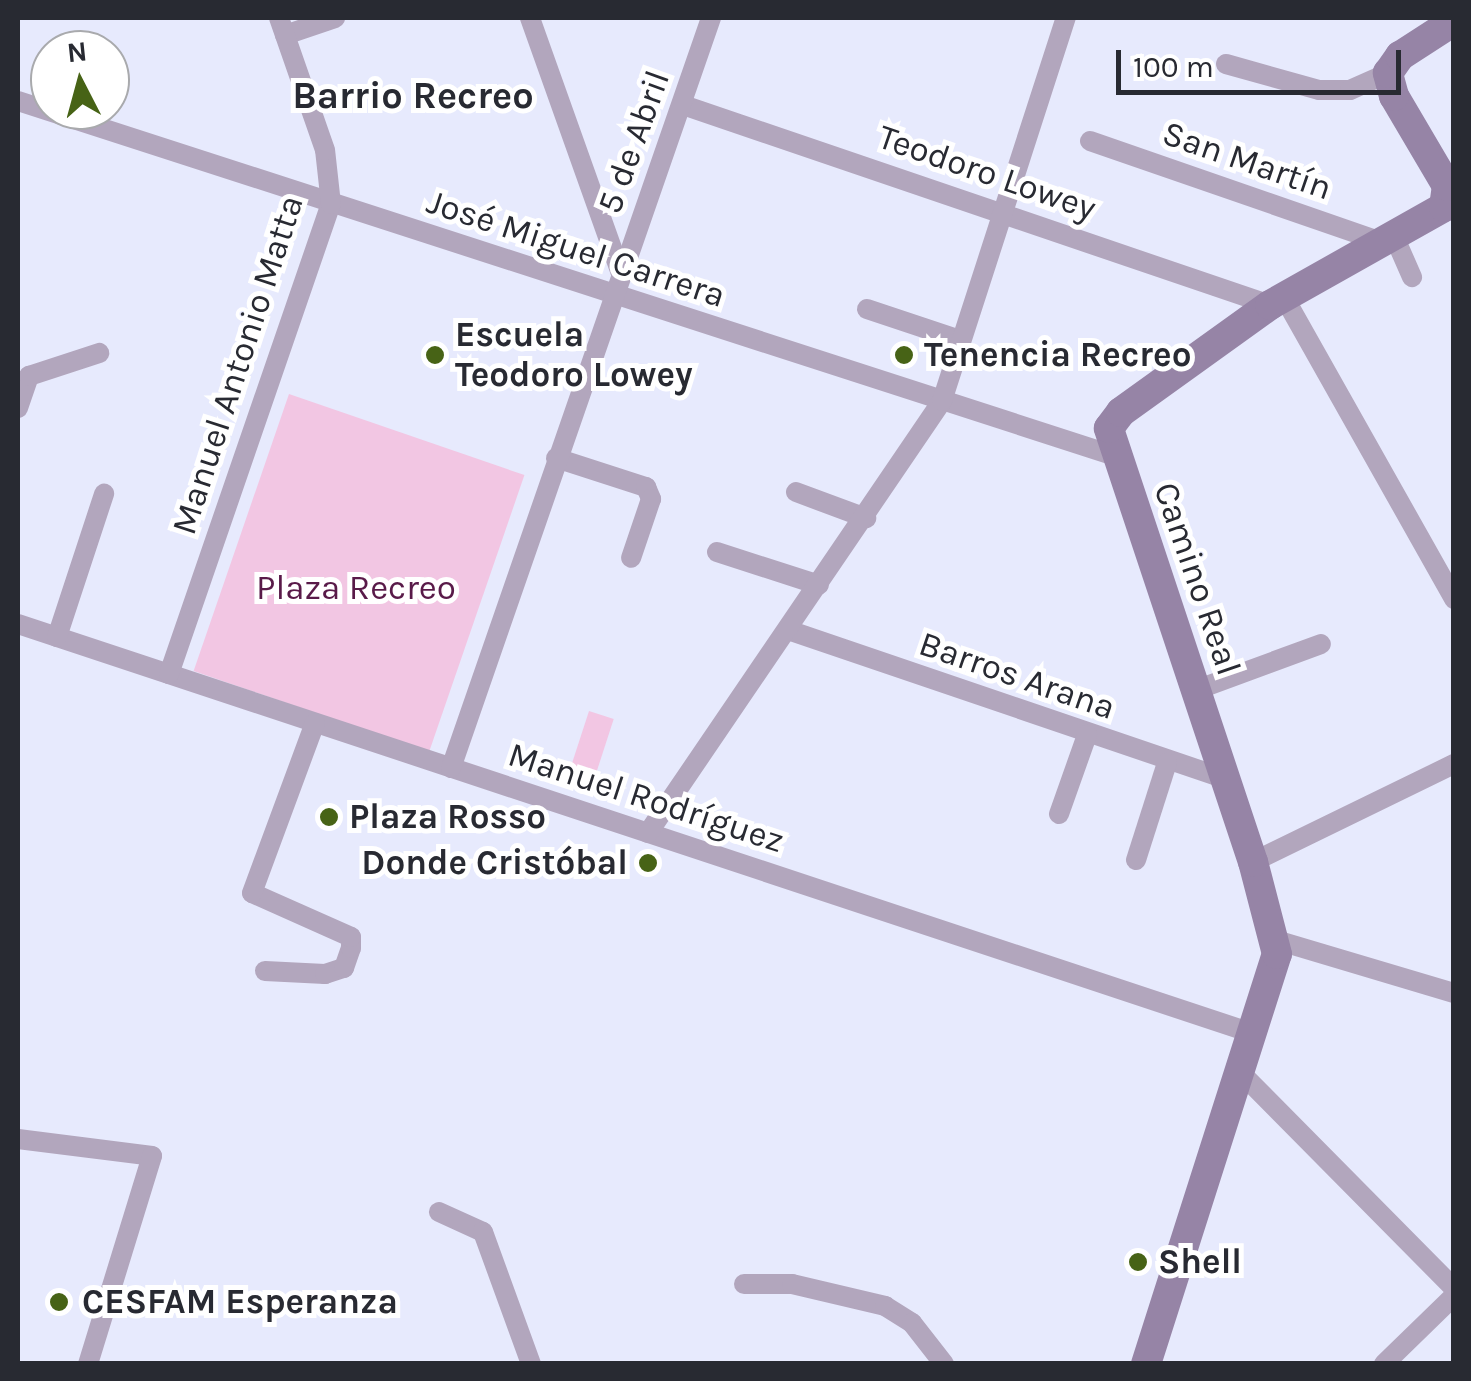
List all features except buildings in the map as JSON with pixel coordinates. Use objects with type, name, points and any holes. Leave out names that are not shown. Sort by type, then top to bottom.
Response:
[{"type":"street","points":[[282,26],[335,18]]},
{"type":"street","points":[[530,18],[621,274]]},
{"type":"street","name":"5 de Abril","points":[[451,768],[711,18]]},
{"type":"street","points":[[648,833],[942,401],[1066,18]]},
{"type":"street","points":[[1226,64],[1319,90],[1350,90],[1388,73],[1400,56],[1454,21]]},
{"type":"street","name":"Manuel Antonio Matta","points":[[169,674],[331,204],[325,150],[282,26]]},
{"type":"street","name":"Camino Real","points":[[1146,1364],[1255,1034],[1276,940],[1254,862],[1109,440],[1114,418],[1277,301],[1444,207],[1451,198],[1388,73]]},
{"type":"street","name":"José Miguel Carrera","points":[[19,98],[331,204],[1115,456]]},
{"type":"street","name":"Teodoro Lowey","points":[[683,105],[1277,301]]},
{"type":"street","name":"San Martín","points":[[1090,141],[1388,239]]},
{"type":"street","points":[[1388,239],[1412,277]]},
{"type":"street","points":[[1277,301],[1454,599]]},
{"type":"street","points":[[867,309],[960,340]]},
{"type":"street","points":[[18,408],[29,376],[100,352]]},
{"type":"street","points":[[556,458],[646,487],[650,499],[631,558]]},
{"type":"street","points":[[796,492],[866,518]]},
{"type":"street","points":[[57,637],[104,494]]},
{"type":"street","points":[[716,552],[819,585]]},
{"type":"street","name":"Manuel Rodríguez","points":[[18,624],[1255,1034]]},
{"type":"street","name":"Barros Arana","points":[[788,630],[1087,736],[1226,779]]},
{"type":"street","points":[[1196,690],[1320,644]]},
{"type":"street","points":[[265,971],[324,974],[344,968],[352,948],[351,937],[252,894],[315,723]]},
{"type":"street","points":[[1059,814],[1087,736]]},
{"type":"street","points":[[1136,860],[1167,763]]},
{"type":"street","points":[[1254,862],[1454,764]]},
{"type":"street","points":[[1276,940],[1454,993]]},
{"type":"street","points":[[1242,1074],[1454,1288]]},
{"type":"street","points":[[18,1138],[152,1156],[88,1364]]},
{"type":"street","points":[[439,1212],[482,1232],[531,1364]]},
{"type":"street","points":[[744,1284],[792,1284],[885,1306],[912,1323],[944,1364]]},
{"type":"street","points":[[1384,1364],[1454,1296]]},
{"type":"green space","name":"Plaza Recreo","points":[[289,394],[524,475],[429,752],[194,671]]},
{"type":"green space","points":[[589,711],[614,719],[594,781],[569,773]]},
{"type":"place","name":"Escuela Teodoro Lowey","points":[[435,355]]},
{"type":"place","name":"Tenencia Recreo","points":[[904,355]]},
{"type":"place","name":"Plaza Rosso","points":[[329,817]]},
{"type":"place","name":"Donde Cristóbal","points":[[648,863]]},
{"type":"place","name":"Shell","points":[[1138,1262]]},
{"type":"place","name":"CESFAM Esperanza","points":[[59,1302]]},
{"type":"district","name":"Barrio Recreo","points":[[413,96]]}]
